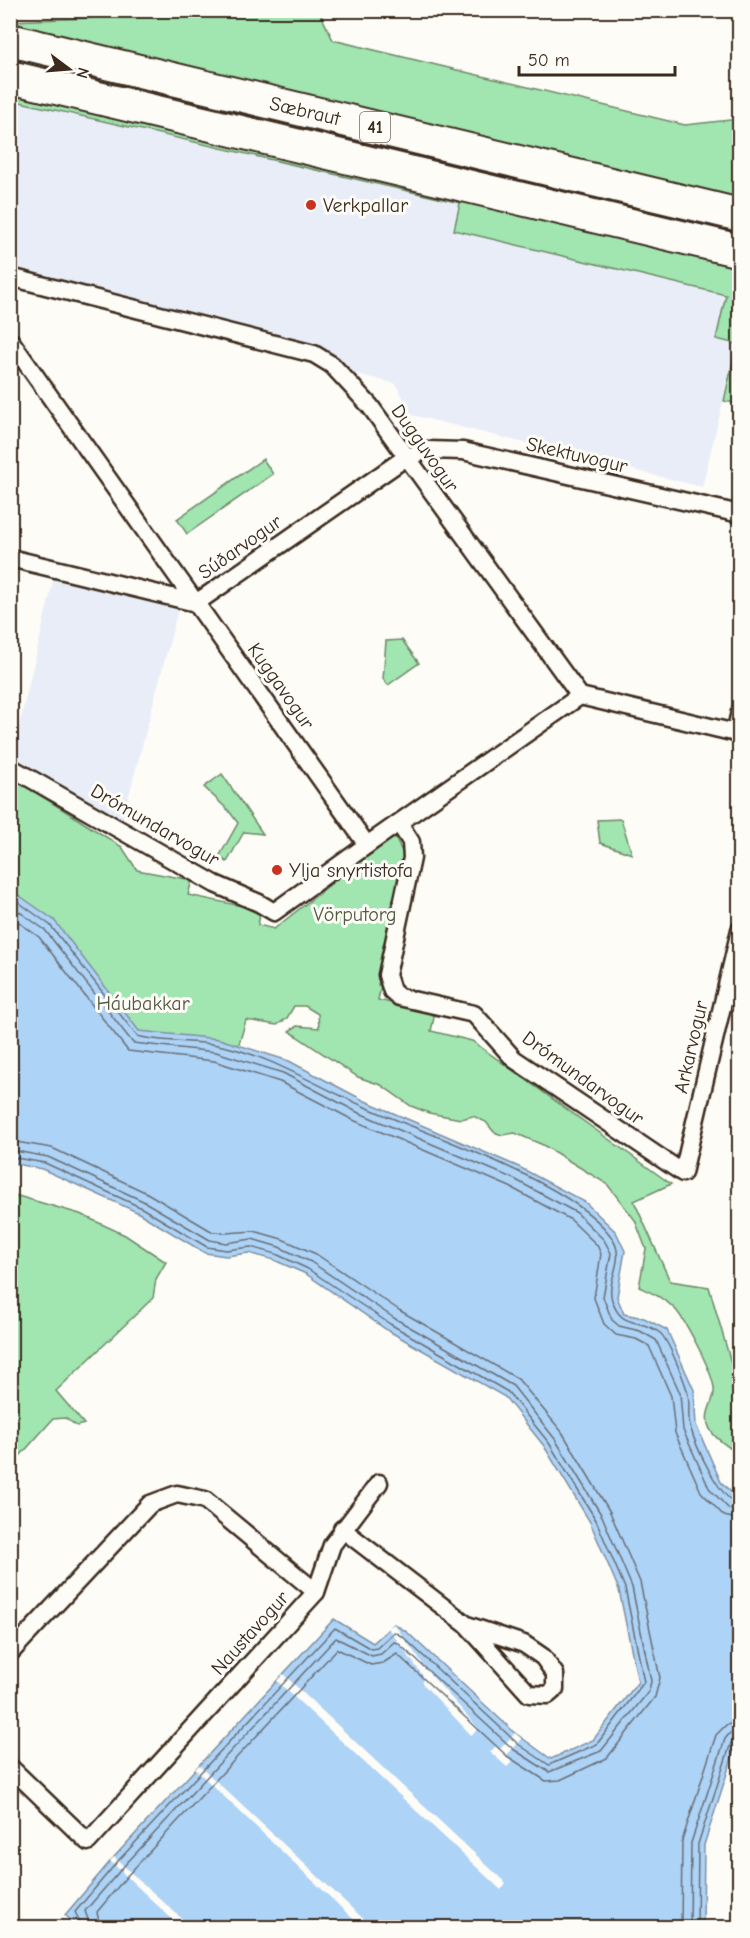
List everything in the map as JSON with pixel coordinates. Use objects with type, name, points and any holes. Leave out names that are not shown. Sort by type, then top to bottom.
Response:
[{"type":"highway","name":"Sæbraut","points":[[10,40],[740,215]]},
{"type":"highway","name":"Sæbraut","points":[[10,77],[740,251]]},
{"type":"street","name":"Dugguvogur","points":[[10,277],[314,354],[332,365],[370,406],[405,458],[580,696]]},
{"type":"street","name":"Kuggavogur","points":[[10,340],[367,845]]},
{"type":"street","name":"Skektuvogur","points":[[405,458],[427,450],[464,451],[740,514]]},
{"type":"street","name":"Súðarvogur","points":[[10,558],[196,603],[405,458]]},
{"type":"street","points":[[367,845],[580,696],[737,733],[740,712]]},
{"type":"street","name":"Drómundarvogur","points":[[10,766],[215,884],[274,912],[367,845]]},
{"type":"street","name":"Drómundarvogur","points":[[399,823],[411,842],[412,858],[387,975],[392,991],[399,996],[474,1014],[514,1059],[682,1173]]},
{"type":"street","name":"Arkarvogur","points":[[682,1173],[740,930]]},
{"type":"street","points":[[316,1592],[332,1545],[379,1483]]},
{"type":"street","name":"Naustavogur","points":[[10,1653],[150,1504],[177,1494],[205,1500],[316,1592],[88,1842],[10,1767]]},
{"type":"street","points":[[342,1530],[467,1625],[529,1694],[548,1695],[555,1689],[555,1674],[534,1650],[467,1625]]},
{"type":"shaded area","points":[[10,100],[460,204],[454,230],[726,295],[737,344],[702,487],[412,415],[396,384],[11,286]]},
{"type":"shaded area","points":[[55,574],[179,606],[120,829],[11,760]]},
{"type":"green space","points":[[151,10],[319,11],[333,40],[685,125],[739,119],[739,202],[197,73],[10,21],[89,18]]},
{"type":"green space","points":[[10,52],[739,230],[659,217],[11,67]]},
{"type":"green space","points":[[11,91],[739,266],[739,404],[724,401],[737,344],[716,339],[726,295],[454,230],[460,203],[11,100]]},
{"type":"green space","points":[[263,459],[273,474],[187,534],[177,519]]},
{"type":"green space","points":[[402,640],[419,663],[388,685],[383,679],[386,641]]},
{"type":"green space","points":[[222,774],[263,834],[244,832],[227,862],[219,857],[238,823],[204,787]]},
{"type":"green space","points":[[10,776],[122,847],[137,870],[192,880],[188,895],[261,910],[258,925],[274,929],[394,834],[403,854],[403,865],[378,985],[381,986],[378,1000],[435,1013],[431,1031],[472,1041],[671,1184],[634,1201],[670,1281],[709,1287],[739,1390],[739,1456],[717,1438],[710,1429],[708,1415],[714,1392],[713,1385],[705,1362],[686,1324],[671,1305],[639,1287],[646,1249],[635,1220],[607,1184],[543,1145],[515,1133],[502,1135],[494,1132],[486,1122],[473,1116],[461,1119],[429,1113],[411,1106],[381,1085],[358,1077],[289,1031],[297,1026],[319,1028],[318,1014],[305,1006],[294,1006],[287,1018],[277,1025],[246,1020],[200,1177],[11,1029]]},
{"type":"green space","points":[[621,819],[632,854],[600,843],[597,820]]},
{"type":"green space","points":[[11,1194],[80,1214],[125,1235],[166,1262],[156,1279],[153,1298],[56,1391],[84,1424],[77,1426],[65,1418],[53,1419],[11,1466]]},
{"type":"water","points":[[10,889],[54,920],[139,1031],[219,1039],[289,1061],[363,1100],[519,1167],[585,1202],[616,1232],[625,1251],[617,1297],[624,1314],[644,1318],[667,1330],[694,1390],[696,1425],[721,1482],[739,1500],[739,1736],[704,1845],[703,1927],[80,1928],[65,1915],[114,1857],[334,1619],[373,1643],[394,1624],[407,1632],[515,1733],[551,1759],[593,1740],[638,1682],[619,1590],[590,1522],[544,1446],[505,1397],[387,1330],[306,1274],[274,1260],[249,1253],[226,1256],[205,1253],[137,1212],[42,1169],[11,1163]]},
{"type":"pier","points":[[394,1624],[430,1674],[479,1729],[471,1735],[423,1684],[423,1676],[388,1628]]},
{"type":"pier","points":[[283,1674],[506,1883],[501,1890],[277,1681]]},
{"type":"pier","points":[[515,1733],[522,1739],[506,1756],[512,1762],[507,1767],[490,1752],[496,1746],[500,1749]]},
{"type":"pier","points":[[199,1765],[372,1927],[363,1927],[351,1917],[195,1769]]},
{"type":"pier","points":[[114,1857],[191,1927],[182,1927],[173,1920],[110,1861]]},
{"type":"place","name":"Verkpallar","points":[[311,205]]},
{"type":"place","name":"Ylja snyrtistofa","points":[[277,870]]},
{"type":"park label","name":"Vörputorg","points":[[355,914]]},
{"type":"park label","name":"Háubakkar","points":[[143,1003]]}]
